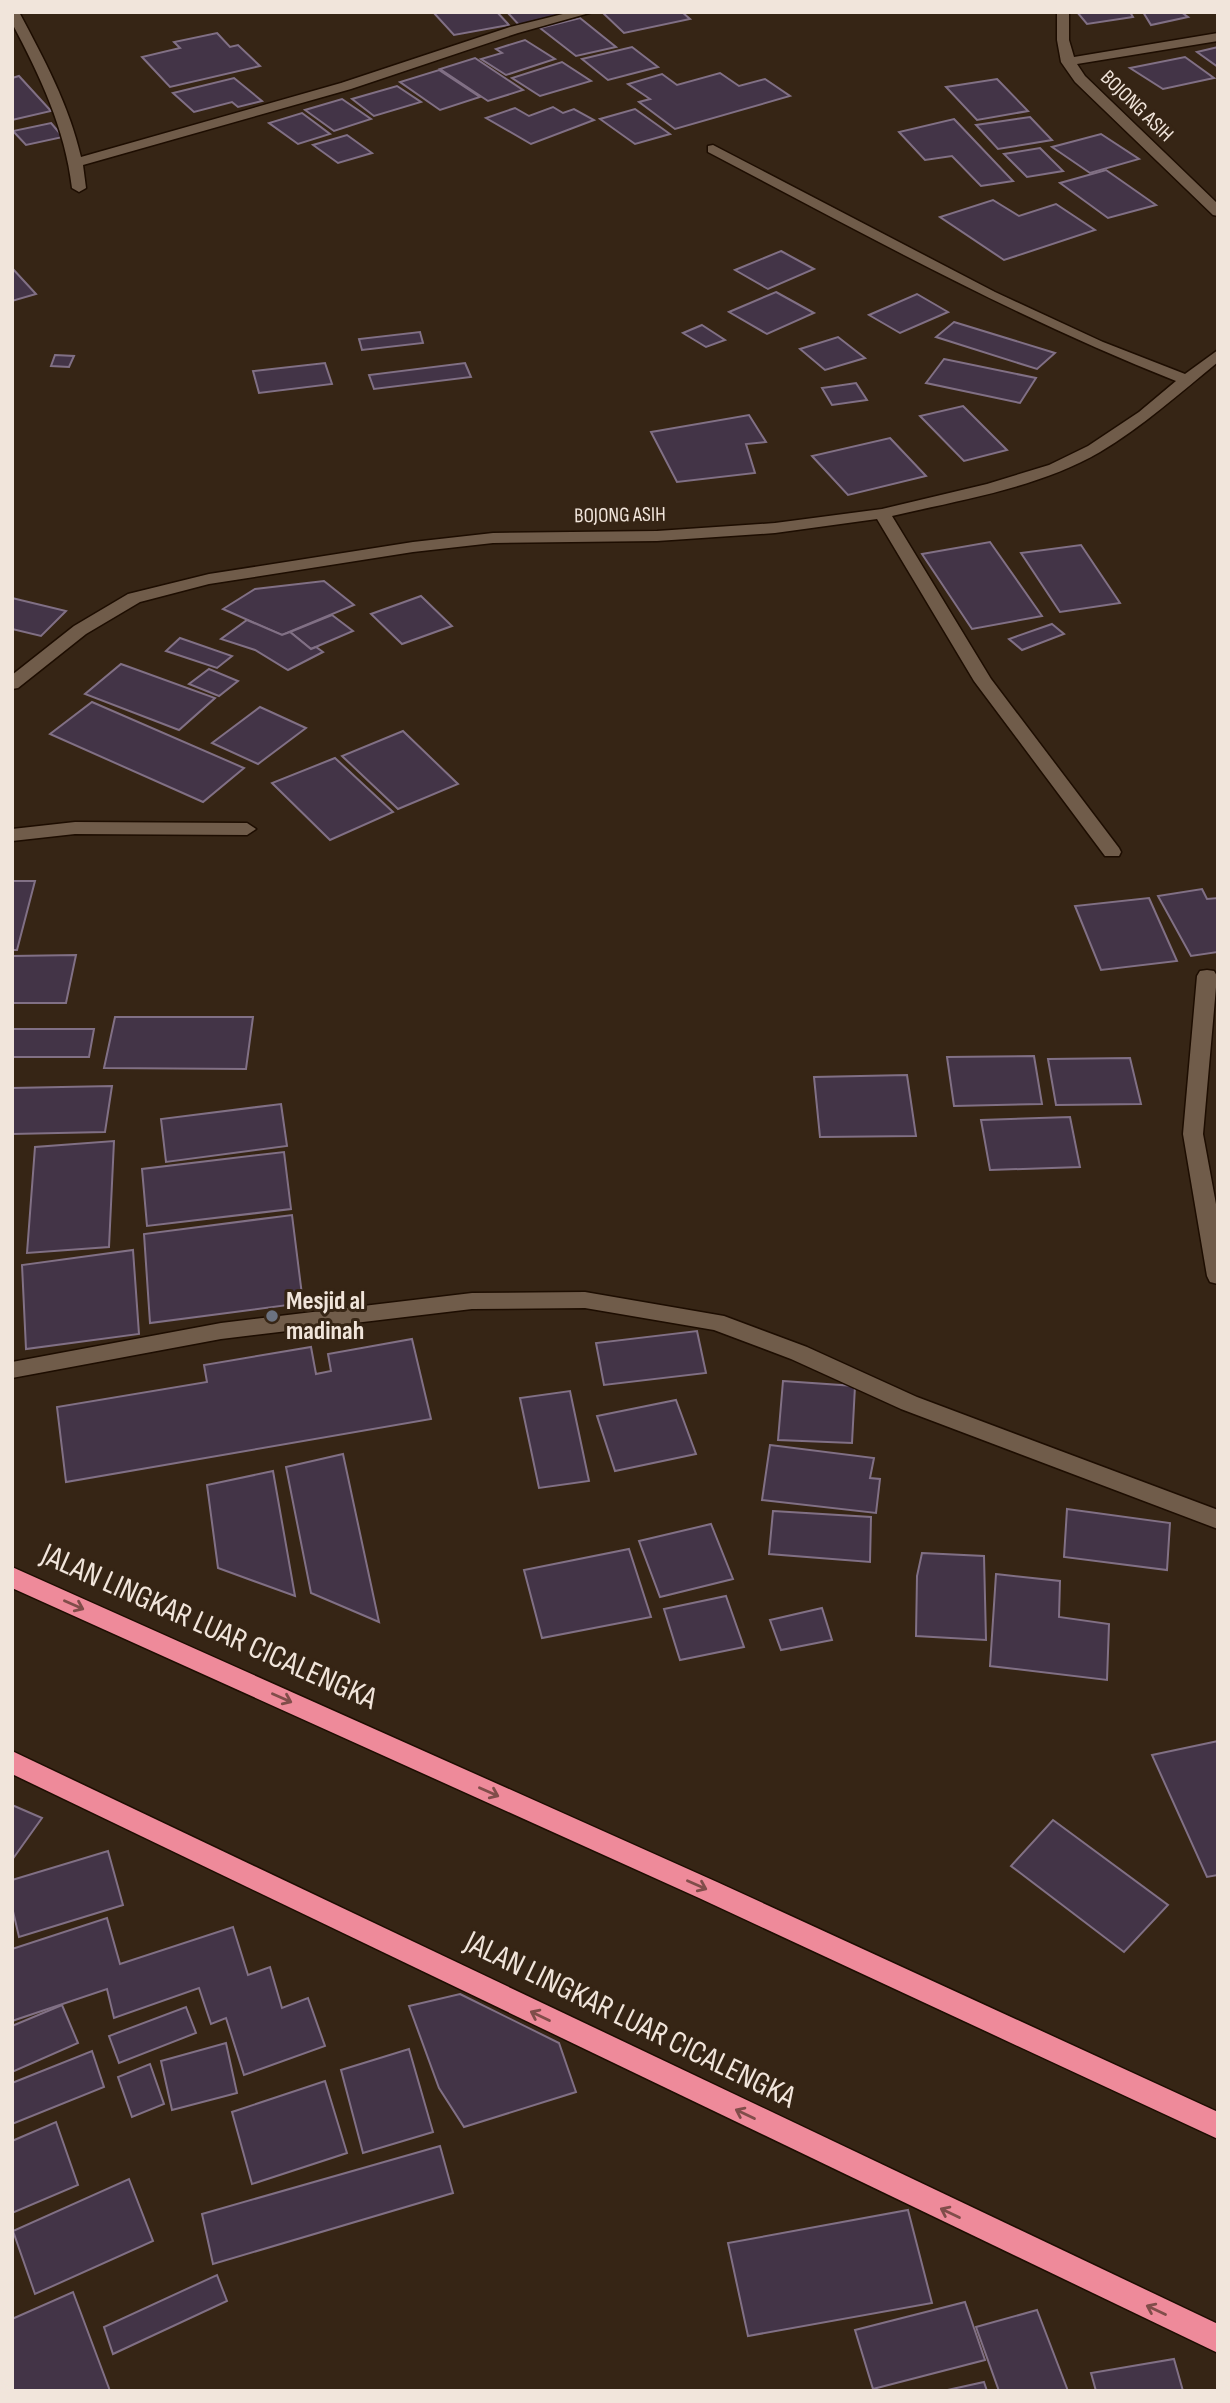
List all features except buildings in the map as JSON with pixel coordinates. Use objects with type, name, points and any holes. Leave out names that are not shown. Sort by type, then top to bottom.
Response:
[{"type":"highway","name":"JALAN LINGKAR LUAR CICALENGKA","points":[[12,1577],[708,1890],[1218,2126]]},
{"type":"highway","name":"JALAN LINGKAR LUAR CICALENGKA","points":[[12,1762],[1218,2339]]},
{"type":"street","points":[[13,12],[63,114],[77,162],[79,187]]},
{"type":"street","points":[[77,162],[346,86],[514,30],[587,12]]},
{"type":"street","name":"BOJONG ASIH","points":[[1063,12],[1061,41],[1067,62],[1099,99],[1218,212]]},
{"type":"street","points":[[1067,62],[1218,37]]},
{"type":"street","points":[[713,149],[990,295],[1098,345],[1187,380]]},
{"type":"street","name":"BOJONG ASIH","points":[[12,684],[80,630],[134,598],[209,579],[412,547],[493,538],[657,536],[736,531],[882,513],[992,486],[1055,468],[1094,449],[1144,415],[1218,354]]},
{"type":"street","points":[[882,513],[983,681],[1112,852]]},
{"type":"street","points":[[12,835],[75,828],[247,829]]},
{"type":"street","points":[[1207,976],[1193,1134],[1218,1276]]},
{"type":"street","points":[[12,1370],[221,1331],[472,1301],[585,1300],[716,1322],[799,1353],[909,1403],[1218,1520]]},
{"type":"place","name":"Mesjid al madinah","points":[[272,1316]]}]
